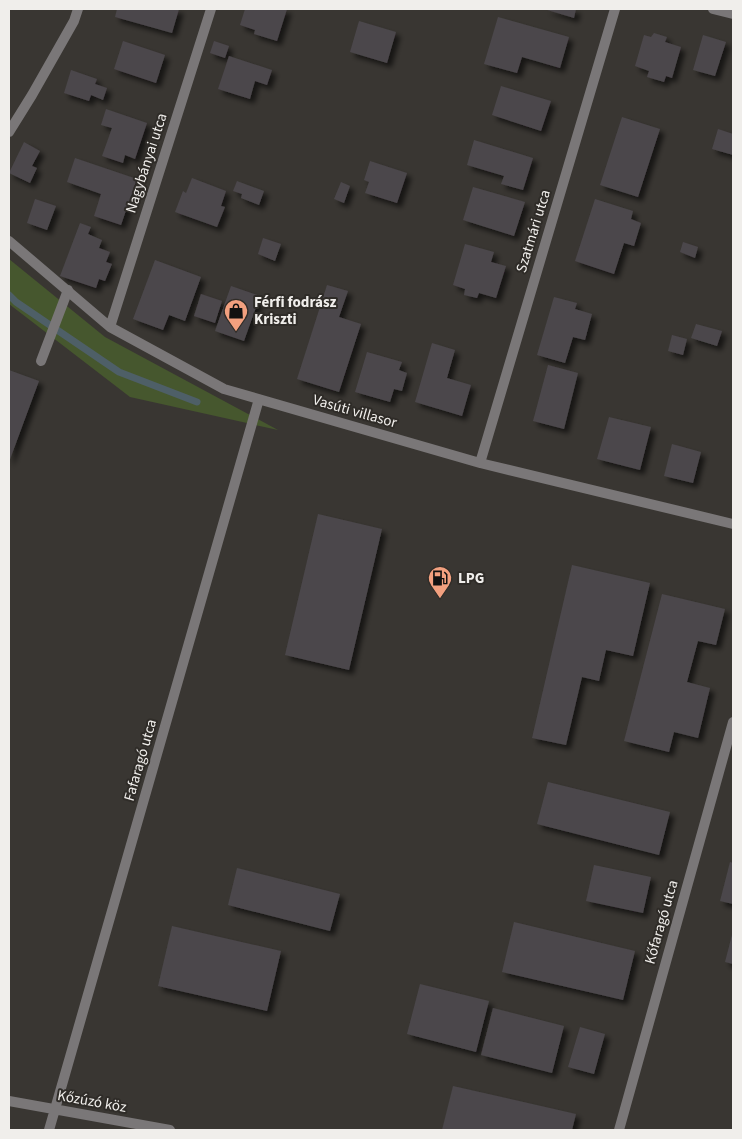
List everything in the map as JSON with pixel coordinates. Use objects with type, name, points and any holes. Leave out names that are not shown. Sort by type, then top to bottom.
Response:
[{"type":"street","points":[[9,132],[74,21],[78,9]]},
{"type":"street","name":"Nagybányai utca","points":[[110,327],[211,9]]},
{"type":"street","name":"Szatmári utca","points":[[480,463],[615,9]]},
{"type":"street","points":[[713,9],[733,14]]},
{"type":"street","name":"Vasúti villasor","points":[[9,241],[110,327],[224,389],[480,463],[733,524]]},
{"type":"street","points":[[41,361],[68,290]]},
{"type":"street","name":"Fafaragó utca","points":[[49,1130],[259,399]]},
{"type":"street","name":"Kőfaragó utca","points":[[619,1130],[733,722]]},
{"type":"street","name":"Kőzúzó köz","points":[[9,1101],[170,1130]]},
{"type":"green space","points":[[9,259],[105,337],[278,430],[130,397],[9,304]]},
{"type":"building","points":[[117,9],[179,9],[172,33],[115,17]]},
{"type":"building","points":[[245,9],[287,9],[277,41],[254,34],[255,30],[240,25]]},
{"type":"building","points":[[544,9],[576,9],[574,18]]},
{"type":"building","points":[[498,17],[569,37],[560,68],[522,57],[517,73],[484,64]]},
{"type":"building","points":[[359,21],[396,32],[387,63],[350,52]]},
{"type":"building","points":[[654,33],[667,37],[665,42],[681,47],[672,78],[666,76],[664,82],[647,77],[649,71],[635,66],[644,35],[651,37]]},
{"type":"building","points":[[703,35],[726,42],[715,76],[693,70]]},
{"type":"building","points":[[123,41],[165,55],[156,83],[114,69]]},
{"type":"building","points":[[214,41],[229,46],[225,58],[210,53]]},
{"type":"building","points":[[229,56],[272,70],[267,85],[255,81],[250,99],[218,89]]},
{"type":"building","points":[[71,70],[97,79],[95,84],[107,88],[103,100],[91,95],[89,101],[64,93]]},
{"type":"building","points":[[501,86],[551,101],[541,131],[492,115]]},
{"type":"building","points":[[106,109],[147,123],[135,159],[125,155],[123,163],[102,156],[112,128],[101,125]]},
{"type":"building","points":[[622,117],[660,129],[638,197],[600,185]]},
{"type":"building","points":[[718,129],[733,134],[733,155],[712,149]]},
{"type":"building","points":[[474,140],[533,158],[523,190],[501,184],[504,176],[467,165]]},
{"type":"building","points":[[24,142],[40,151],[32,166],[37,168],[30,183],[9,173]]},
{"type":"building","points":[[75,158],[137,179],[121,225],[94,216],[101,194],[67,182]]},
{"type":"building","points":[[370,161],[407,173],[397,203],[365,193],[369,182],[364,180]]},
{"type":"building","points":[[192,178],[226,191],[221,206],[225,207],[217,227],[175,212],[183,191],[186,193]]},
{"type":"building","points":[[237,181],[264,191],[259,205],[241,198],[242,194],[233,191]]},
{"type":"building","points":[[341,182],[350,186],[344,203],[334,199]]},
{"type":"building","points":[[473,187],[525,202],[514,236],[463,220]]},
{"type":"building","points":[[35,199],[56,206],[47,230],[27,223]]},
{"type":"building","points":[[595,199],[633,211],[631,219],[641,223],[634,246],[624,243],[614,274],[575,261]]},
{"type":"building","points":[[80,223],[91,227],[88,234],[102,240],[99,248],[110,252],[106,262],[112,264],[105,281],[99,279],[96,288],[60,276]]},
{"type":"building","points":[[263,238],[281,244],[275,261],[258,254]]},
{"type":"building","points":[[683,242],[698,247],[695,258],[680,252]]},
{"type":"building","points":[[465,244],[494,252],[491,262],[506,266],[496,298],[479,293],[477,298],[464,295],[465,289],[453,285]]},
{"type":"building","points":[[155,260],[201,277],[185,321],[169,315],[163,330],[133,319]]},
{"type":"building","points":[[327,285],[348,291],[339,317],[361,324],[339,392],[297,379]]},
{"type":"building","points":[[231,286],[260,296],[244,341],[215,331]]},
{"type":"building","points":[[201,294],[222,301],[215,323],[194,316]]},
{"type":"building","points":[[554,297],[577,303],[575,309],[592,314],[585,340],[573,337],[565,363],[537,355]]},
{"type":"building","points":[[696,324],[722,331],[717,346],[691,338]]},
{"type":"building","points":[[672,335],[687,339],[683,355],[668,351]]},
{"type":"building","points":[[432,343],[455,350],[447,378],[471,385],[462,416],[415,402]]},
{"type":"building","points":[[367,352],[402,362],[399,370],[407,373],[402,391],[394,389],[390,402],[355,392]]},
{"type":"building","points":[[548,365],[578,373],[564,429],[533,421]]},
{"type":"building","points":[[9,370],[39,381],[9,462]]},
{"type":"building","points":[[609,417],[651,427],[640,470],[597,459]]},
{"type":"building","points":[[672,444],[701,452],[693,483],[664,476]]},
{"type":"building","points":[[318,514],[382,529],[349,670],[285,655]]},
{"type":"building","points":[[572,565],[650,583],[633,656],[606,650],[599,681],[582,677],[566,745],[532,738]]},
{"type":"building","points":[[662,594],[725,609],[716,645],[698,641],[687,682],[710,688],[698,738],[674,732],[669,752],[624,741]]},
{"type":"building","points":[[548,782],[670,812],[659,855],[537,824]]},
{"type":"building","points":[[730,862],[733,863],[733,904],[720,901]]},
{"type":"building","points":[[594,865],[651,877],[643,913],[586,901]]},
{"type":"building","points":[[237,868],[340,894],[330,931],[228,905]]},
{"type":"building","points":[[514,922],[635,951],[623,1000],[502,972]]},
{"type":"building","points":[[172,926],[281,951],[267,1011],[158,986]]},
{"type":"building","points":[[733,931],[733,964],[725,962]]},
{"type":"building","points":[[420,984],[489,1001],[476,1052],[407,1034]]},
{"type":"building","points":[[493,1008],[564,1026],[552,1073],[481,1055]]},
{"type":"building","points":[[580,1027],[605,1034],[594,1074],[568,1067]]},
{"type":"building","points":[[453,1086],[576,1114],[572,1130],[442,1130]]},
{"type":"waterway","points":[[9,295],[16,302],[119,372],[197,402]]},
{"type":"place","name":"Férfi fodrász Kriszti","points":[[236,332]]},
{"type":"place","name":"LPG","points":[[440,599]]}]
